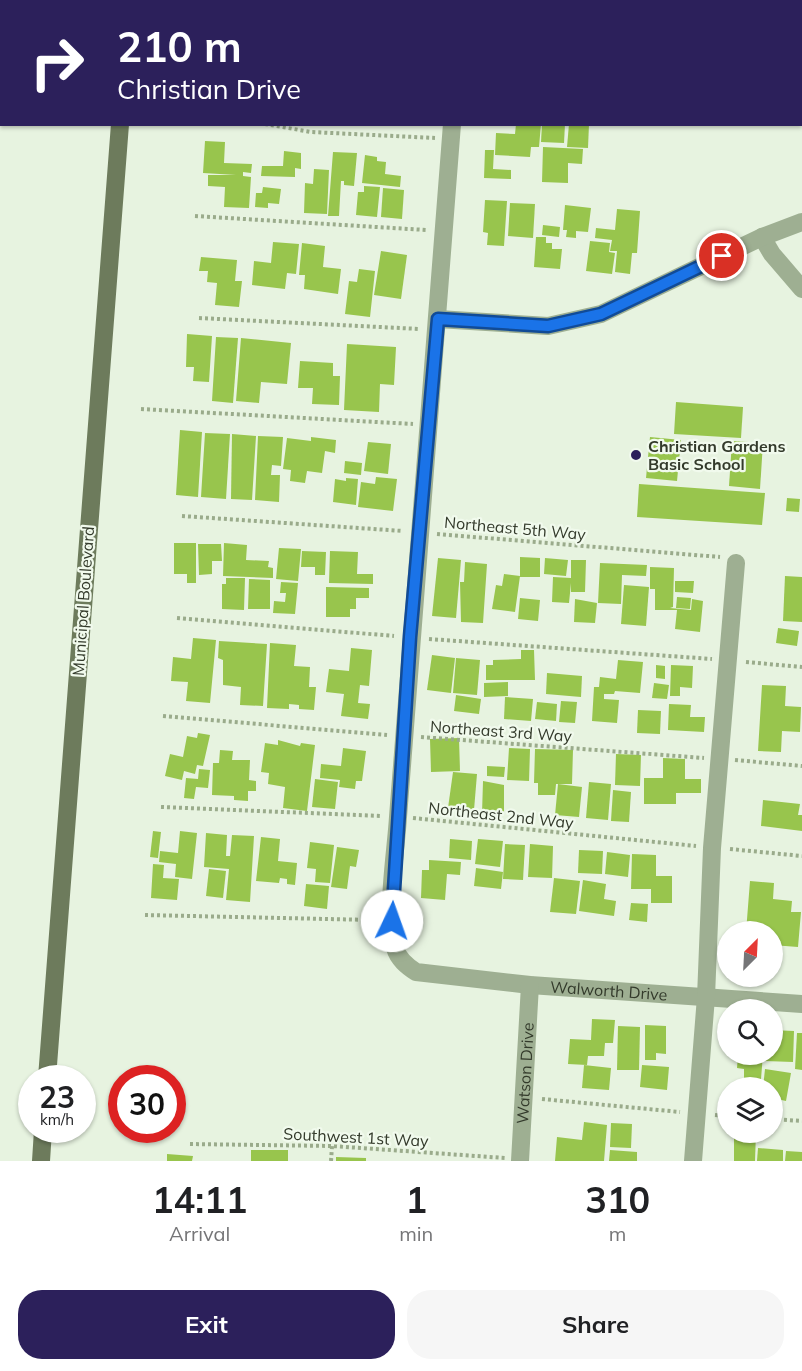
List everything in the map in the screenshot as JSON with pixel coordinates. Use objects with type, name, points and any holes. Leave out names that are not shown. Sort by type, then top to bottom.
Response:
[{"type":"main road","name":"Municipal Boulevard","points":[[48,1065],[120,126]]},
{"type":"main road","points":[[40,1161],[42,1143]]},
{"type":"street","points":[[392,921],[398,817],[406,736],[410,637],[430,424],[452,131]]},
{"type":"street","points":[[437,325],[548,326],[601,314],[762,237],[802,222]]},
{"type":"street","points":[[762,237],[772,254],[802,289]]},
{"type":"street","points":[[693,1161],[706,997],[712,848],[736,563]]},
{"type":"street","name":"Walworth Drive","points":[[392,921],[395,949],[402,962],[416,972],[530,985],[802,1004]]},
{"type":"street","name":"Watson Drive","points":[[520,1160],[530,985]]},
{"type":"path","points":[[276,126],[311,132],[452,131]]},
{"type":"path","points":[[195,216],[445,231]]},
{"type":"path","points":[[199,318],[437,325]]},
{"type":"path","points":[[141,410],[430,424]]},
{"type":"path","name":"Northeast 5th Way","points":[[182,516],[421,532],[731,558],[736,563]]},
{"type":"path","points":[[177,618],[802,667]]},
{"type":"path","name":"Northeast 3rd Way","points":[[163,716],[802,766]]},
{"type":"path","name":"Northeast 2nd Way","points":[[161,807],[398,817],[802,856]]},
{"type":"path","points":[[144,915],[392,921]]},
{"type":"path","points":[[523,1098],[717,1115]]},
{"type":"path","points":[[783,1120],[802,1121]]},
{"type":"path","name":"Southwest 1st Way","points":[[190,1144],[332,1146],[520,1160]]},
{"type":"path","points":[[331,1161],[332,1146]]},
{"type":"building","points":[[516,126],[541,126],[539,147],[531,147],[530,157],[495,155],[496,133],[515,134]]},
{"type":"building","points":[[542,126],[565,126],[564,143],[541,142]]},
{"type":"building","points":[[569,126],[589,126],[588,148],[567,147]]},
{"type":"building","points":[[205,141],[225,142],[224,163],[252,164],[251,173],[243,172],[243,176],[251,177],[249,208],[224,207],[225,187],[208,186],[208,175],[236,175],[203,173]]},
{"type":"building","points":[[543,147],[583,149],[582,164],[568,163],[568,183],[542,182]]},
{"type":"building","points":[[485,150],[494,150],[493,169],[511,170],[511,179],[484,178]]},
{"type":"building","points":[[284,151],[301,153],[301,169],[295,168],[295,177],[261,176],[262,166],[283,166]]},
{"type":"building","points":[[333,152],[357,153],[354,186],[344,185],[344,181],[341,181],[339,216],[328,216]]},
{"type":"building","points":[[365,155],[377,157],[377,161],[386,162],[385,174],[401,176],[400,187],[362,183]]},
{"type":"building","points":[[314,169],[329,170],[327,214],[304,213],[305,183],[313,184]]},
{"type":"building","points":[[364,186],[380,187],[377,217],[356,215],[358,192],[364,192]]},
{"type":"building","points":[[263,187],[281,189],[279,204],[268,203],[268,208],[255,207],[256,193],[262,193]]},
{"type":"building","points":[[383,188],[404,190],[402,219],[381,217]]},
{"type":"building","points":[[485,200],[507,201],[504,246],[487,245],[488,233],[483,232]]},
{"type":"building","points":[[510,203],[535,204],[533,238],[508,236]]},
{"type":"building","points":[[565,205],[591,208],[588,232],[576,231],[576,238],[566,237],[567,230],[563,230]]},
{"type":"building","points":[[617,209],[640,211],[637,253],[632,253],[630,274],[615,272],[617,251],[610,251],[612,240],[595,238],[596,228],[615,230]]},
{"type":"building","points":[[543,225],[560,227],[559,237],[542,235]]},
{"type":"building","points":[[536,237],[546,237],[546,243],[552,243],[552,249],[562,249],[560,269],[534,267]]},
{"type":"building","points":[[590,241],[610,243],[609,252],[615,253],[612,274],[586,271]]},
{"type":"building","points":[[273,242],[299,244],[296,274],[287,273],[285,289],[252,285],[254,261],[271,263]]},
{"type":"building","points":[[302,243],[325,246],[323,267],[341,269],[338,294],[304,289],[305,275],[299,275]]},
{"type":"building","points":[[381,251],[407,255],[401,299],[374,295]]},
{"type":"building","points":[[201,257],[237,260],[235,281],[242,281],[239,307],[215,305],[217,283],[207,282],[208,271],[199,271]]},
{"type":"building","points":[[359,269],[375,271],[370,317],[345,314],[349,281],[357,282]]},
{"type":"building","points":[[187,334],[212,336],[209,382],[193,381],[194,367],[186,367]]},
{"type":"building","points":[[216,337],[238,338],[233,403],[212,401]]},
{"type":"building","points":[[241,338],[291,343],[287,384],[261,382],[259,403],[236,401]]},
{"type":"building","points":[[347,344],[396,347],[394,385],[380,384],[379,412],[344,410]]},
{"type":"building","points":[[300,361],[333,363],[333,376],[340,376],[339,405],[312,404],[313,388],[298,388]]},
{"type":"building","points":[[676,402],[743,407],[741,438],[674,434]]},
{"type":"building","points":[[180,430],[202,432],[198,497],[176,495]]},
{"type":"building","points":[[205,433],[230,434],[226,499],[201,497]]},
{"type":"building","points":[[232,434],[256,436],[252,500],[231,499]]},
{"type":"building","points":[[258,436],[283,437],[281,466],[272,465],[271,475],[280,475],[279,502],[255,500]]},
{"type":"building","points":[[311,437],[336,440],[335,453],[325,451],[322,473],[307,471],[305,483],[290,481],[291,470],[283,469],[287,438],[311,441]]},
{"type":"building","points":[[650,437],[681,440],[677,481],[646,478]]},
{"type":"building","points":[[732,441],[763,443],[760,489],[729,486]]},
{"type":"building","points":[[368,442],[391,444],[388,474],[364,471]]},
{"type":"building","points":[[345,461],[362,463],[361,475],[344,473]]},
{"type":"building","points":[[376,477],[397,479],[393,511],[358,507],[361,482],[375,484]]},
{"type":"building","points":[[346,478],[358,479],[356,505],[333,502],[335,479],[346,481]]},
{"type":"building","points":[[639,484],[765,493],[762,525],[637,517]]},
{"type":"building","points":[[787,498],[800,499],[799,512],[786,511]]},
{"type":"building","points":[[174,543],[196,543],[196,583],[187,583],[187,574],[174,574]]},
{"type":"building","points":[[224,543],[247,545],[246,560],[269,561],[268,567],[273,568],[273,578],[223,576]]},
{"type":"building","points":[[198,544],[221,544],[222,561],[212,561],[212,574],[199,575]]},
{"type":"building","points":[[279,548],[301,549],[298,581],[276,579]]},
{"type":"building","points":[[302,551],[326,552],[325,575],[315,575],[315,567],[301,567]]},
{"type":"building","points":[[330,551],[358,552],[357,574],[373,574],[373,584],[329,583]]},
{"type":"building","points":[[520,557],[540,558],[540,577],[520,577]]},
{"type":"building","points":[[438,558],[461,560],[456,618],[432,616]]},
{"type":"building","points":[[545,558],[568,560],[566,576],[544,574]]},
{"type":"building","points":[[571,560],[586,560],[585,592],[571,592],[571,583],[569,603],[552,602],[553,577],[571,578]]},
{"type":"building","points":[[465,562],[487,564],[483,623],[461,622],[460,582],[464,582]]},
{"type":"building","points":[[600,563],[647,565],[646,576],[622,575],[621,604],[598,603]]},
{"type":"building","points":[[650,567],[674,568],[673,607],[670,608],[691,610],[692,599],[703,601],[700,632],[675,629],[677,610],[655,610],[655,589],[650,589]]},
{"type":"building","points":[[504,574],[520,576],[515,612],[492,609],[496,585],[502,586]]},
{"type":"building","points":[[785,576],[802,577],[802,622],[783,621]]},
{"type":"building","points":[[226,578],[245,578],[244,610],[222,609],[222,584],[226,584]]},
{"type":"building","points":[[249,579],[270,580],[270,609],[248,609]]},
{"type":"building","points":[[675,581],[694,581],[693,593],[675,592]]},
{"type":"building","points":[[281,582],[298,583],[295,614],[273,613],[274,601],[285,602],[286,593],[280,593]]},
{"type":"building","points":[[624,585],[649,587],[646,626],[621,624]]},
{"type":"building","points":[[326,587],[369,588],[369,598],[356,598],[356,609],[350,609],[350,617],[326,617]]},
{"type":"building","points":[[677,597],[691,598],[690,609],[676,608]]},
{"type":"building","points":[[520,598],[540,600],[538,621],[518,619]]},
{"type":"building","points":[[575,599],[597,603],[595,623],[574,622]]},
{"type":"building","points":[[778,628],[799,631],[797,646],[776,643]]},
{"type":"building","points":[[193,638],[216,640],[210,703],[186,701],[188,682],[171,681],[173,657],[191,659]]},
{"type":"building","points":[[219,641],[267,644],[263,706],[240,705],[241,687],[223,685],[223,660],[218,658]]},
{"type":"building","points":[[270,643],[296,645],[294,666],[310,667],[309,687],[316,687],[314,710],[299,709],[299,705],[289,704],[289,709],[267,708]]},
{"type":"building","points":[[351,648],[372,650],[369,686],[360,685],[358,703],[370,704],[368,719],[341,716],[344,694],[326,692],[329,669],[349,671]]},
{"type":"building","points":[[521,650],[534,650],[535,680],[486,680],[486,665],[493,665],[493,660],[521,659]]},
{"type":"building","points":[[432,655],[455,658],[451,693],[427,690]]},
{"type":"building","points":[[456,658],[480,660],[477,695],[453,693]]},
{"type":"building","points":[[618,660],[643,662],[640,693],[615,691],[614,694],[604,694],[604,699],[619,700],[617,723],[592,721],[594,687],[599,687],[600,677],[616,679]]},
{"type":"building","points":[[656,665],[665,666],[665,679],[656,678]]},
{"type":"building","points":[[671,665],[693,666],[692,688],[680,687],[680,696],[670,696]]},
{"type":"building","points":[[547,673],[582,676],[581,697],[546,694]]},
{"type":"building","points":[[508,682],[508,696],[484,697],[484,683]]},
{"type":"building","points":[[654,683],[669,685],[667,699],[652,698]]},
{"type":"building","points":[[762,685],[786,686],[785,706],[801,707],[800,732],[782,731],[781,752],[758,751]]},
{"type":"building","points":[[456,695],[481,699],[479,714],[454,711]]},
{"type":"building","points":[[505,697],[533,699],[531,721],[504,719]]},
{"type":"building","points":[[561,701],[577,702],[575,723],[559,722]]},
{"type":"building","points":[[537,702],[557,704],[556,721],[535,719]]},
{"type":"building","points":[[669,704],[691,705],[690,717],[705,717],[704,732],[668,730]]},
{"type":"building","points":[[638,710],[661,711],[660,734],[637,733]]},
{"type":"building","points":[[198,733],[210,735],[203,766],[197,765],[195,774],[184,771],[182,780],[165,776],[170,754],[183,757],[187,736],[197,738]]},
{"type":"building","points":[[459,738],[460,771],[431,772],[430,739]]},
{"type":"building","points":[[278,740],[300,746],[301,743],[315,745],[307,811],[283,808],[285,787],[268,784],[269,773],[261,772],[265,743],[278,745]]},
{"type":"building","points":[[343,748],[366,751],[362,781],[356,781],[355,789],[339,787],[340,780],[320,778],[321,764],[341,766]]},
{"type":"building","points":[[509,748],[530,749],[529,781],[507,780]]},
{"type":"building","points":[[535,749],[573,750],[572,784],[556,784],[555,795],[538,795],[538,783],[534,783]]},
{"type":"building","points":[[220,750],[233,751],[232,760],[250,760],[249,780],[256,781],[256,791],[248,791],[248,801],[234,800],[234,796],[212,795],[213,763],[219,763]]},
{"type":"building","points":[[616,754],[641,755],[640,786],[615,785]]},
{"type":"building","points":[[663,758],[685,759],[685,779],[701,779],[701,793],[676,793],[676,804],[644,804],[644,778],[663,778]]},
{"type":"building","points":[[487,766],[505,767],[504,777],[487,776]]},
{"type":"building","points":[[199,769],[210,770],[208,788],[196,787],[194,799],[184,798],[186,778],[198,779]]},
{"type":"building","points":[[453,772],[477,774],[474,810],[448,808]]},
{"type":"building","points":[[315,779],[338,782],[335,809],[312,807]]},
{"type":"building","points":[[483,781],[504,785],[504,814],[482,813]]},
{"type":"building","points":[[589,782],[611,784],[608,820],[586,818]]},
{"type":"building","points":[[558,784],[582,787],[579,817],[555,815]]},
{"type":"building","points":[[613,790],[631,792],[629,822],[611,821]]},
{"type":"building","points":[[763,800],[800,804],[798,815],[802,815],[802,831],[761,826]]},
{"type":"building","points":[[153,831],[161,832],[158,858],[150,857]]},
{"type":"building","points":[[180,831],[197,833],[192,879],[175,877],[176,864],[159,862],[160,851],[178,853]]},
{"type":"building","points":[[206,833],[227,835],[226,856],[230,856],[232,835],[254,836],[250,902],[226,900],[229,869],[204,867]]},
{"type":"building","points":[[261,837],[280,839],[278,861],[297,863],[295,885],[287,884],[287,879],[280,878],[279,883],[256,881]]},
{"type":"building","points":[[450,839],[472,841],[471,860],[449,858]]},
{"type":"building","points":[[478,839],[503,841],[500,867],[475,864]]},
{"type":"building","points":[[310,842],[334,845],[330,883],[315,882],[316,869],[307,868]]},
{"type":"building","points":[[505,844],[525,845],[523,880],[503,879]]},
{"type":"building","points":[[530,844],[553,846],[552,878],[528,877]]},
{"type":"building","points":[[337,847],[359,850],[356,867],[350,866],[347,889],[331,887]]},
{"type":"building","points":[[579,850],[603,851],[602,874],[578,873]]},
{"type":"building","points":[[607,852],[630,855],[628,877],[605,874]]},
{"type":"building","points":[[632,854],[656,855],[656,876],[672,876],[672,903],[651,903],[651,889],[631,889]]},
{"type":"building","points":[[429,860],[461,862],[460,875],[447,874],[445,900],[421,898],[422,870],[429,870]]},
{"type":"building","points":[[153,864],[164,865],[163,878],[179,879],[177,900],[151,898]]},
{"type":"building","points":[[476,868],[503,872],[501,889],[474,886]]},
{"type":"building","points":[[209,869],[226,871],[223,898],[206,896]]},
{"type":"building","points":[[554,878],[580,881],[576,914],[550,912]]},
{"type":"building","points":[[583,880],[606,884],[604,899],[616,901],[614,916],[579,911]]},
{"type":"building","points":[[750,881],[774,883],[773,899],[792,901],[791,912],[801,912],[798,947],[783,946],[783,921],[747,921]]},
{"type":"building","points":[[306,884],[329,886],[327,909],[304,906]]},
{"type":"building","points":[[631,903],[648,904],[647,922],[629,920]]},
{"type":"building","points":[[592,1019],[615,1020],[613,1043],[605,1043],[604,1056],[588,1056],[587,1065],[568,1064],[570,1039],[591,1040]]},
{"type":"building","points":[[645,1025],[666,1026],[666,1054],[656,1053],[656,1060],[645,1060]]},
{"type":"building","points":[[618,1026],[640,1027],[639,1070],[617,1070]]},
{"type":"building","points":[[783,1030],[794,1031],[793,1062],[783,1062]]},
{"type":"building","points":[[797,1033],[802,1033],[802,1070],[795,1069]]},
{"type":"building","points":[[584,1065],[611,1068],[609,1090],[582,1088]]},
{"type":"building","points":[[642,1065],[669,1067],[667,1090],[640,1087]]},
{"type":"building","points":[[737,1065],[762,1065],[761,1077],[744,1077],[744,1069],[737,1068]]},
{"type":"building","points":[[765,1069],[791,1073],[786,1101],[783,1100],[783,1077],[764,1077]]},
{"type":"building","points":[[584,1122],[607,1125],[604,1161],[555,1161],[557,1137],[582,1140]]},
{"type":"building","points":[[611,1123],[632,1124],[631,1148],[610,1147]]},
{"type":"building","points":[[734,1143],[756,1143],[755,1161],[734,1161]]},
{"type":"building","points":[[758,1148],[783,1150],[783,1161],[757,1161]]},
{"type":"building","points":[[251,1150],[288,1150],[288,1161],[251,1161]]},
{"type":"building","points":[[610,1150],[637,1152],[637,1161],[609,1161]]},
{"type":"building","points":[[786,1151],[802,1152],[802,1161],[785,1161]]},
{"type":"building","points":[[167,1154],[193,1156],[192,1161],[167,1161]]},
{"type":"building","points":[[336,1157],[366,1158],[366,1161],[336,1161]]},
{"type":"place","name":"Christian Gardens Basic School","points":[[636,455]]},
{"type":"route","points":[[392,921],[398,817],[406,736],[410,637],[438,319],[548,326],[601,314],[722,256]]}]
